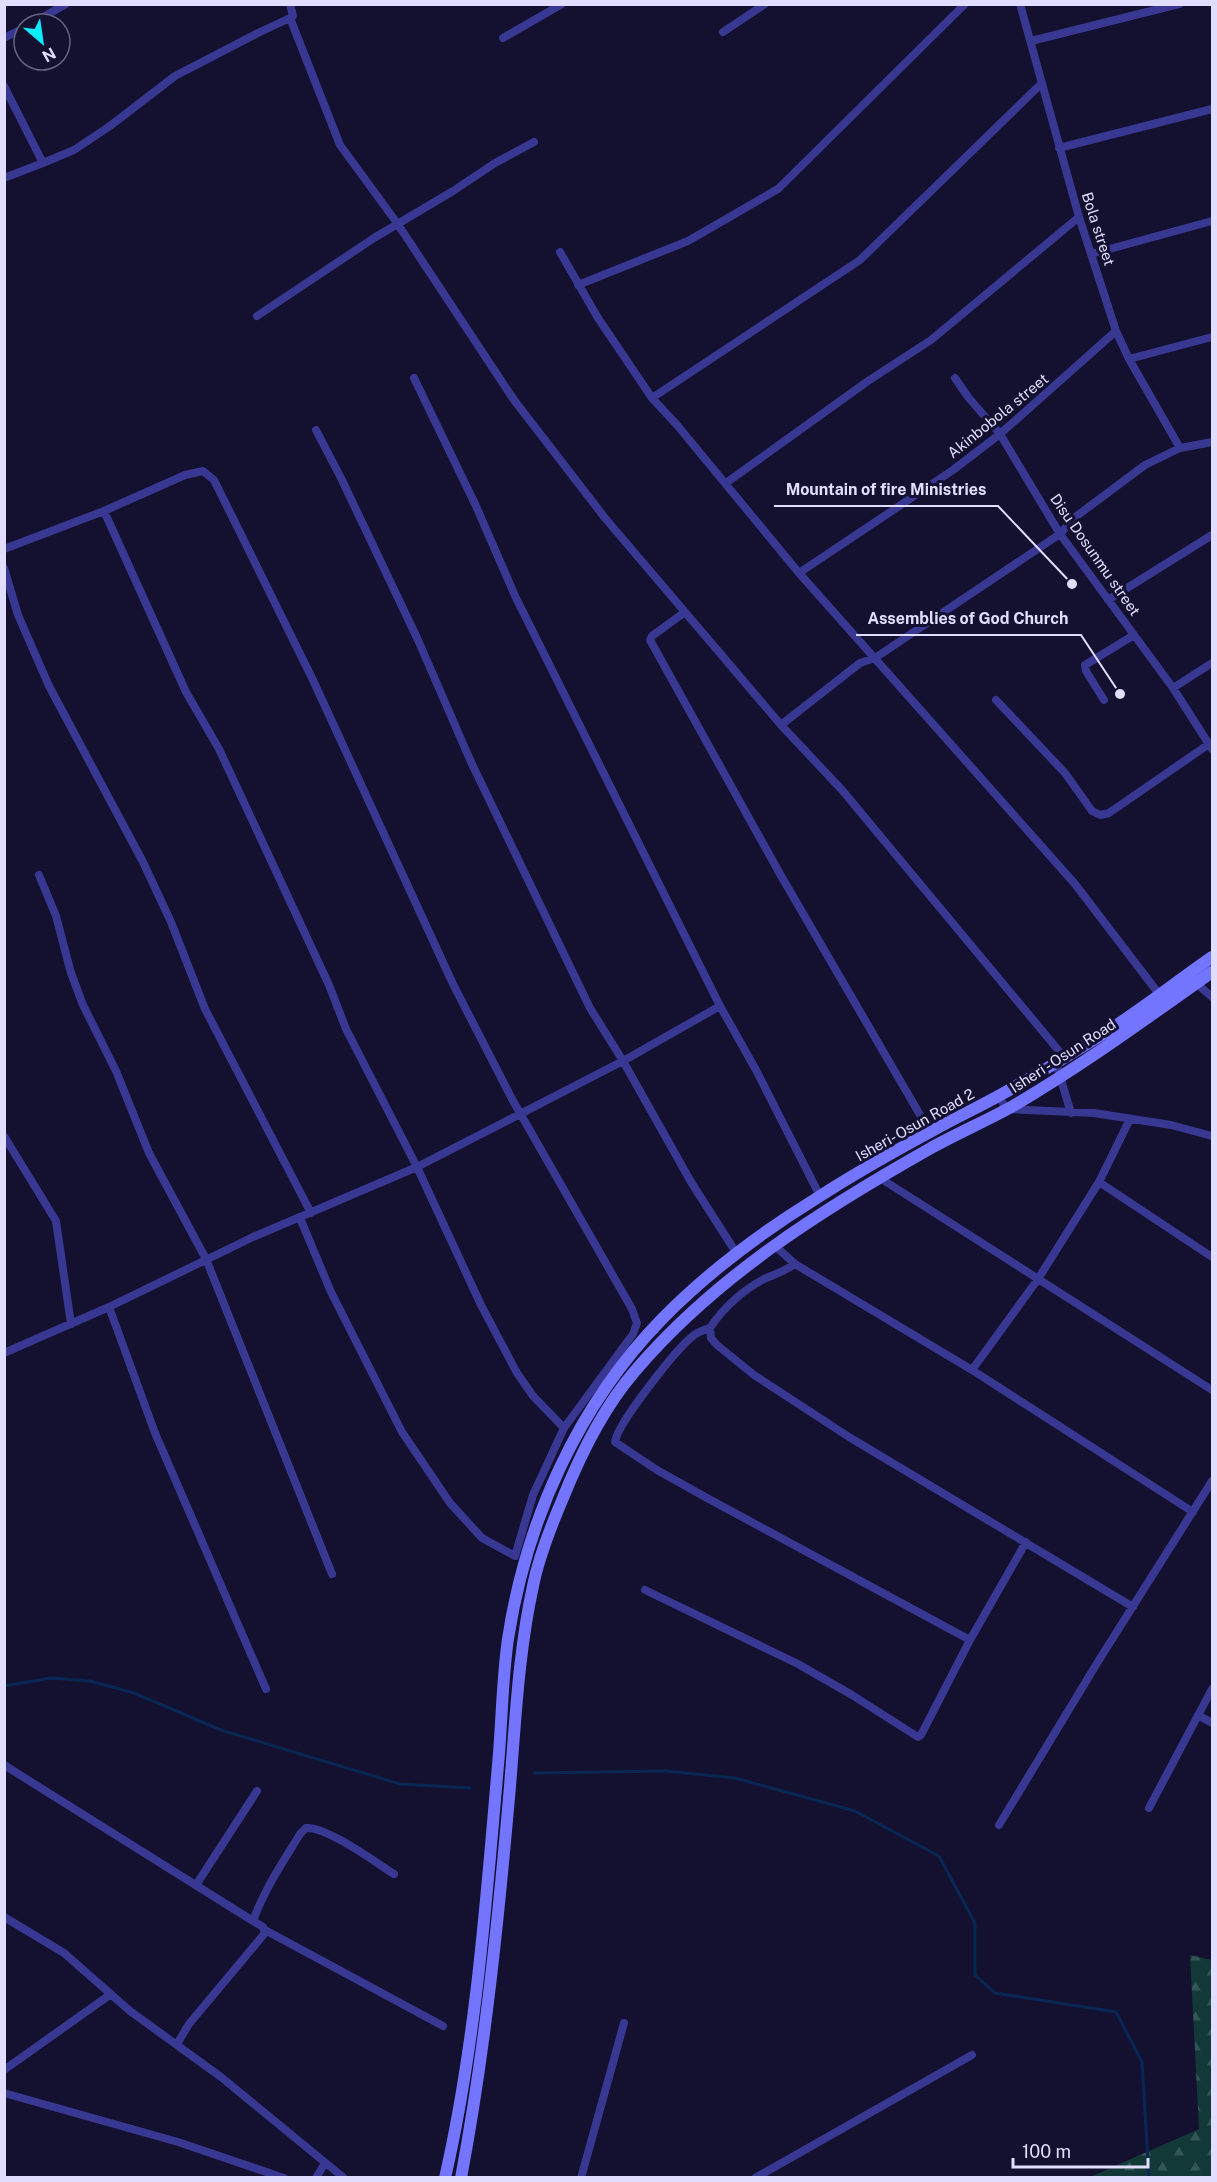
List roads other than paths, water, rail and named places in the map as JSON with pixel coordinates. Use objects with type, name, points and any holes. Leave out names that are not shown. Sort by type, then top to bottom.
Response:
[{"type":"main road","name":"Isheri- Osun Road 2","points":[[445,2178],[466,2064],[486,1898],[508,1641],[520,1578],[538,1520],[590,1409],[663,1318],[738,1254],[820,1196],[1106,1032],[1212,957]]},
{"type":"main road","name":"Isheri - Osun Road","points":[[461,2178],[482,2054],[500,1900],[522,1643],[534,1581],[551,1525],[575,1468],[602,1417],[634,1372],[662,1343],[712,1294],[774,1245],[936,1145],[1007,1109],[1060,1078],[1212,972]]},
{"type":"street","points":[[52,12],[66,4]]},
{"type":"street","points":[[4,178],[74,150],[110,126],[175,76],[293,16],[290,4]]},
{"type":"street","points":[[503,38],[562,4]]},
{"type":"street","points":[[723,32],[765,4]]},
{"type":"street","points":[[578,285],[688,241],[778,189],[965,4]]},
{"type":"street","name":"Bola street","points":[[1020,4],[1079,218],[1116,331],[1129,359],[1180,448]]},
{"type":"street","points":[[1031,41],[1179,4]]},
{"type":"street","points":[[290,18],[340,145],[398,223],[514,400],[605,518],[781,725],[842,790],[1060,1060],[1060,1078],[1071,1113]]},
{"type":"street","points":[[652,398],[860,260],[1042,83]]},
{"type":"street","points":[[4,86],[43,163]]},
{"type":"street","points":[[1059,148],[1212,110]]},
{"type":"street","points":[[257,316],[398,223],[495,163],[534,142]]},
{"type":"street","points":[[726,483],[868,381],[931,340],[1079,218]]},
{"type":"street","points":[[1091,254],[1212,221]]},
{"type":"street","points":[[560,252],[619,351],[652,398],[726,483],[799,573],[1076,884],[1160,994]]},
{"type":"street","name":"Akinbobola street","points":[[799,573],[953,470],[1000,434],[1116,331]]},
{"type":"street","points":[[1129,359],[1212,337]]},
{"type":"street","points":[[414,378],[471,496],[516,598],[720,1006],[756,1070],[820,1196]]},
{"type":"street","name":"Disu Dosunmu street","points":[[955,378],[1000,434],[1060,534],[1173,688],[1211,746]]},
{"type":"street","points":[[316,430],[418,640],[471,762],[590,1008],[623,1061],[691,1182],[738,1254]]},
{"type":"street","points":[[781,725],[860,663],[875,658],[1060,534],[1074,518],[1145,465],[1180,448],[1212,442]]},
{"type":"street","points":[[4,549],[104,511],[185,475],[203,471],[214,480],[312,678],[453,984],[520,1114],[556,1174],[632,1310],[637,1323],[633,1334],[564,1428],[533,1495],[514,1556],[482,1538],[450,1503],[402,1432],[330,1292],[300,1218]]},
{"type":"street","points":[[104,511],[186,692],[219,749],[300,921],[344,1023],[417,1167],[481,1305],[517,1372],[533,1396],[564,1428]]},
{"type":"street","points":[[1108,600],[1212,535]]},
{"type":"street","points":[[4,568],[18,615],[49,686],[143,862],[171,922],[205,1009],[311,1213]]},
{"type":"street","points":[[685,612],[652,636],[650,640],[780,874],[930,1132]]},
{"type":"street","points":[[1104,700],[1086,671],[1085,665],[1134,635]]},
{"type":"street","points":[[1173,688],[1212,663]]},
{"type":"street","points":[[996,700],[1065,773],[1092,811],[1100,815],[1109,813],[1211,746]]},
{"type":"street","points":[[39,874],[56,916],[71,973],[83,1005],[116,1071],[149,1152],[206,1259],[332,1574]]},
{"type":"street","points":[[1196,983],[1212,997]]},
{"type":"street","points":[[6,1350],[71,1324],[206,1259],[417,1167],[623,1061],[720,1006]]},
{"type":"street","points":[[998,1096],[1007,1109],[1094,1113],[1171,1125],[1212,1136]]},
{"type":"street","points":[[972,1370],[1038,1279],[1099,1182],[1130,1119]]},
{"type":"street","points":[[4,1137],[56,1221],[71,1324]]},
{"type":"street","points":[[880,1178],[1212,1390]]},
{"type":"street","points":[[1099,1182],[1212,1257]]},
{"type":"street","points":[[774,1245],[795,1264],[972,1370],[1193,1512]]},
{"type":"street","points":[[795,1264],[782,1273],[767,1278],[738,1297],[710,1328],[692,1336],[638,1403],[617,1434],[615,1442],[707,1498],[970,1640]]},
{"type":"street","points":[[109,1307],[155,1433],[266,1689]]},
{"type":"street","points":[[710,1328],[711,1338],[717,1345],[754,1375],[849,1437],[1133,1607]]},
{"type":"street","points":[[999,1825],[1212,1481]]},
{"type":"street","points":[[645,1590],[798,1664],[852,1695],[915,1737],[921,1735],[970,1640],[1026,1542]]},
{"type":"street","points":[[1149,1808],[1212,1689]]},
{"type":"street","points":[[1198,1715],[1212,1723]]},
{"type":"street","points":[[4,1765],[265,1930],[443,2026]]},
{"type":"street","points":[[196,1885],[257,1791]]},
{"type":"street","points":[[254,1921],[268,1887],[306,1828],[312,1828],[337,1839],[394,1874]]},
{"type":"street","points":[[4,1917],[64,1953],[130,2011],[221,2077],[344,2178]]},
{"type":"street","points":[[177,2044],[189,2024],[265,1933],[265,1930]]},
{"type":"street","points":[[4,2070],[111,1994]]},
{"type":"street","points":[[581,2178],[624,2024]]},
{"type":"street","points":[[754,2178],[972,2055]]},
{"type":"street","points":[[4,2093],[178,2142],[284,2178]]},
{"type":"street","points":[[316,2178],[326,2163]]},
{"type":"waterway","points":[[4,1686],[51,1678],[90,1681],[134,1693],[221,1730],[400,1784],[470,1788]]},
{"type":"waterway","points":[[534,1773],[666,1771],[735,1778],[855,1811],[939,1856],[975,1923],[975,1975],[995,1993],[1116,2012],[1142,2062],[1149,2178]]},
{"type":"place","name":"Mountain of fire Ministries","points":[[1072,584]]},
{"type":"place","name":"Assemblies of God Church","points":[[1120,694]]}]
